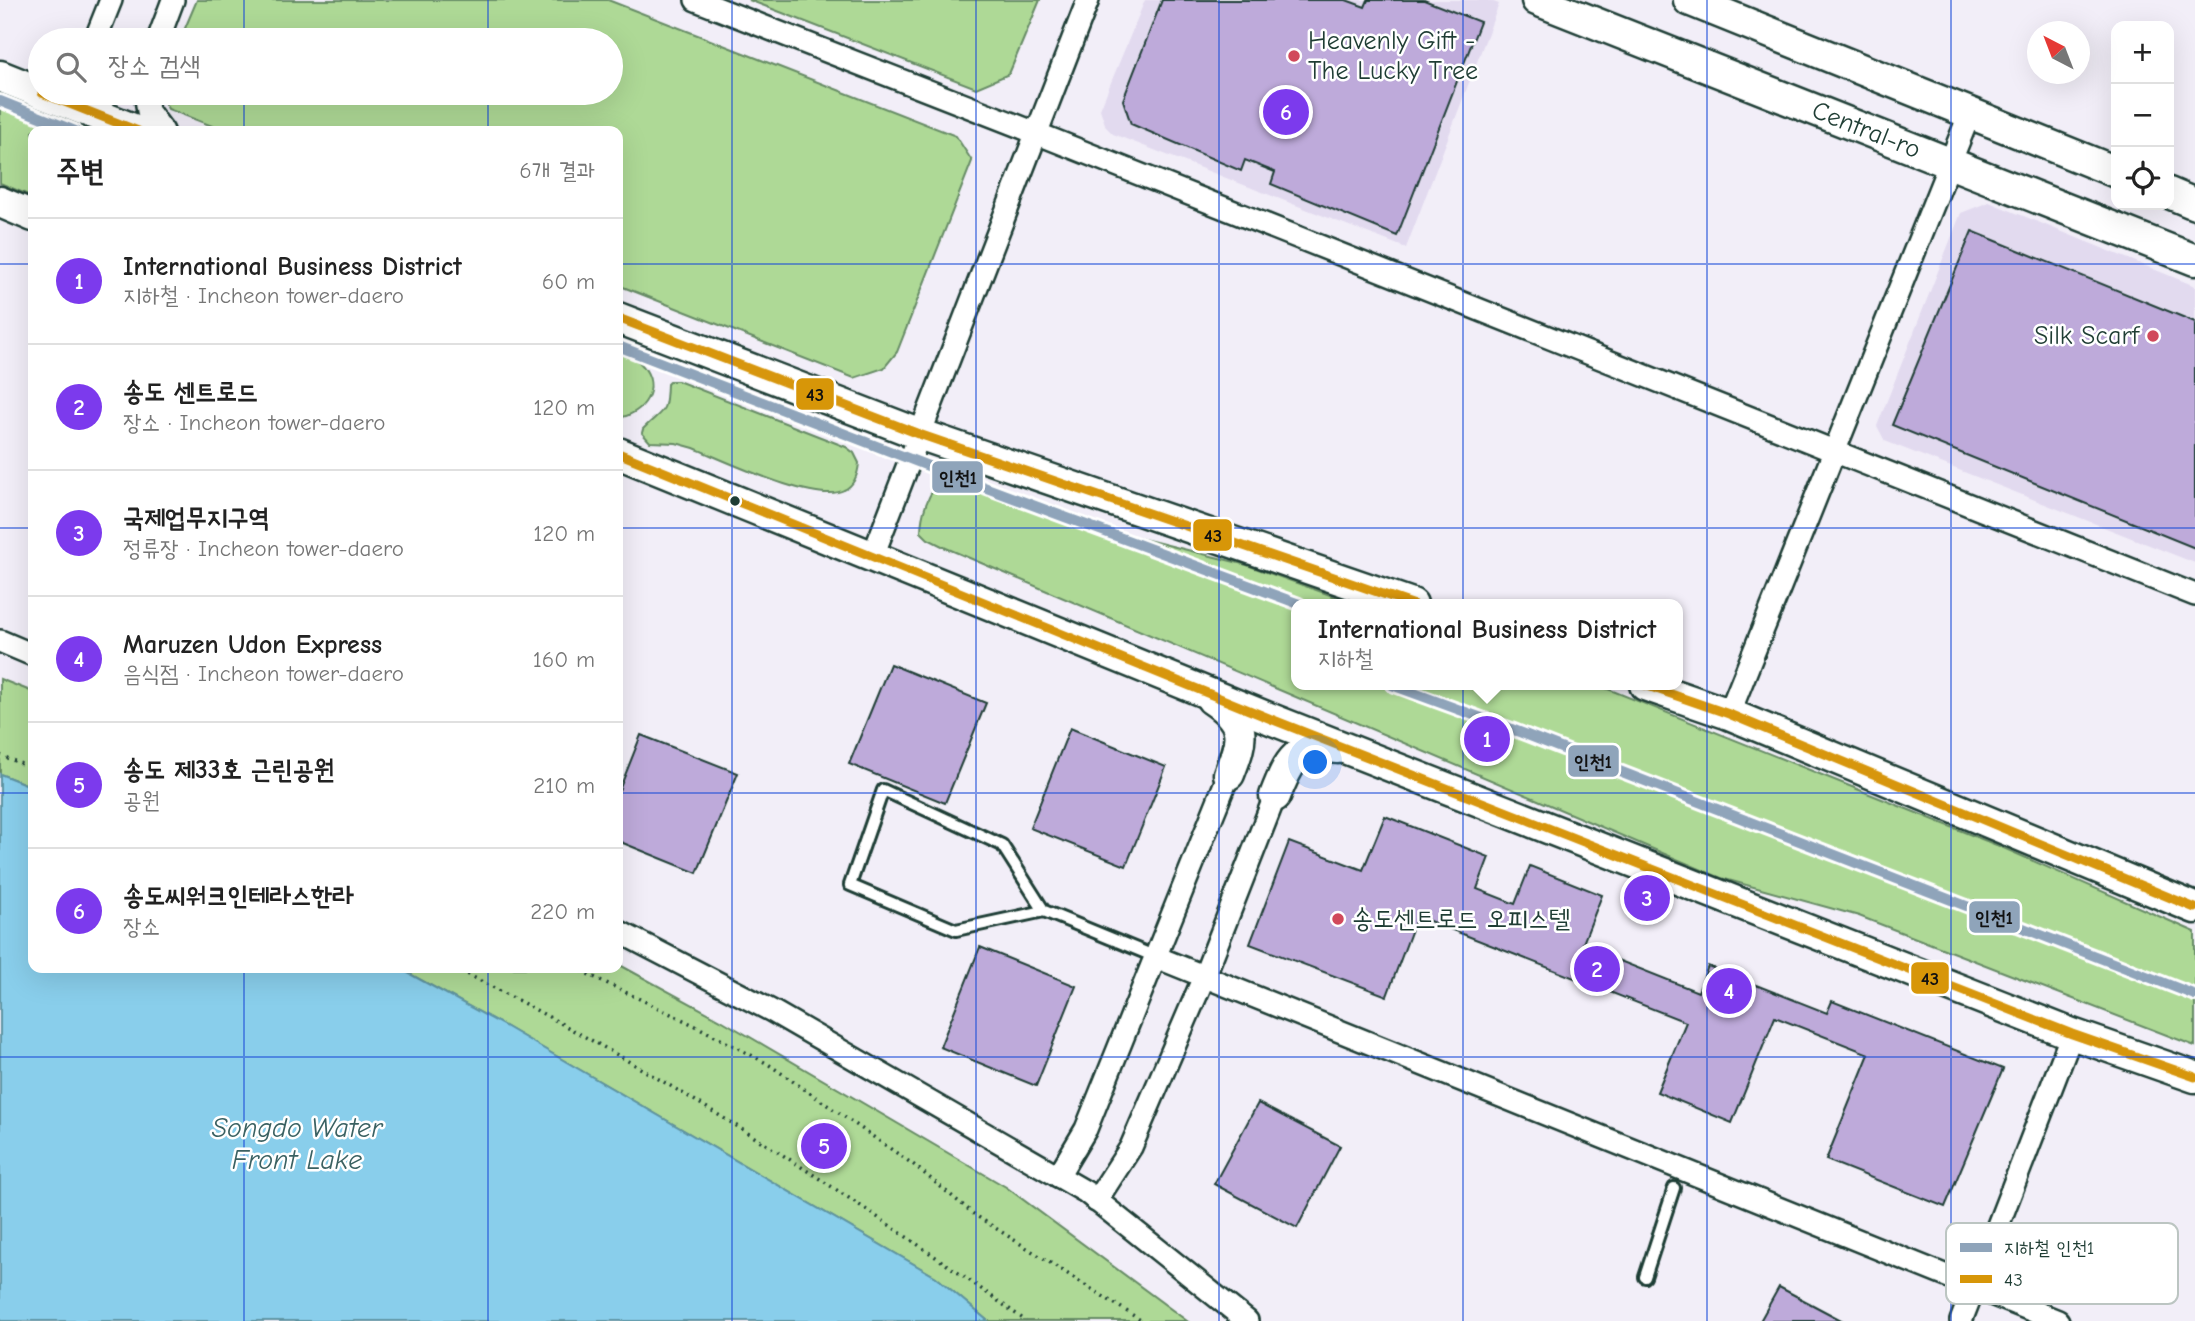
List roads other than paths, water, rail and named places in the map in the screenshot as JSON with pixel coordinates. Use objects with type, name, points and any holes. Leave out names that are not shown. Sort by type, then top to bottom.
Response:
[{"type":"main road","name":"Central-ro","points":[[1537,0],[2195,260]]},
{"type":"main road","name":"Central-ro","points":[[1689,0],[2111,170]]},
{"type":"main road","points":[[74,105],[126,126]]},
{"type":"main road","points":[[2174,195],[2195,204]]},
{"type":"main road","points":[[0,202],[28,214]]},
{"type":"main road","points":[[623,320],[919,434],[1398,599]]},
{"type":"main road","points":[[623,455],[1350,750],[2072,1034],[2195,1077]]},
{"type":"main road","points":[[1197,689],[1224,707],[1240,731],[1240,747],[1229,774]]},
{"type":"main road","points":[[1659,690],[1729,714],[2195,908]]},
{"type":"main road","points":[[1275,796],[1287,765],[1307,749],[1321,746],[1350,750]]},
{"type":"street","points":[[100,28],[111,0]]},
{"type":"street","points":[[162,28],[173,0]]},
{"type":"street","points":[[696,0],[1036,132],[2195,595]]},
{"type":"street","points":[[872,558],[1088,0]]},
{"type":"street","points":[[147,105],[148,111],[159,126]]},
{"type":"street","points":[[1729,714],[1970,113]]},
{"type":"street","points":[[0,642],[28,653]]},
{"type":"street","points":[[1058,1176],[1086,1129],[1229,774]]},
{"type":"street","points":[[1096,1200],[1131,1147],[1204,976],[1275,796]]},
{"type":"street","points":[[623,934],[772,1010],[1058,1176],[1096,1200],[1247,1321]]},
{"type":"street","points":[[1156,957],[1946,1276]]},
{"type":"street","points":[[1999,1223],[2072,1034]]},
{"type":"street","points":[[1961,1321],[1968,1304]]},
{"type":"street","points":[[2016,1304],[2058,1321]]},
{"type":"lane","points":[[1044,911],[1002,845],[883,790],[850,886],[956,930],[1044,911],[1156,957]]},
{"type":"lane","points":[[1645,1277],[1674,1188]]},
{"type":"water","name":"Songdo Water Front Lake","points":[[0,774],[28,785],[28,973],[408,973],[503,1025],[936,1277],[988,1321],[0,1321]]},
{"type":"metro line","name":"인천1","points":[[0,101],[62,126]]},
{"type":"metro line","name":"인천1","points":[[623,348],[941,471],[1291,601]]},
{"type":"metro line","name":"인천1","points":[[1406,690],[2195,995]]},
{"type":"place","name":"Heavenly Gift - The Lucky Tree","points":[[1294,56]]},
{"type":"place","name":"송도씨워크인테라스한라","points":[[1286,112]]},
{"type":"place","name":"Silk Scarf","points":[[2153,336]]},
{"type":"place","name":"International Business District","points":[[1487,739]]},
{"type":"place","name":"국제업무지구역","points":[[1647,898]]},
{"type":"place","name":"송도센트로드 오피스텔","points":[[1338,919]]},
{"type":"place","name":"송도 센트로드","points":[[1597,969]]},
{"type":"place","name":"Maruzen Udon Express","points":[[1729,991]]},
{"type":"place","name":"송도 제33호 근린공원","points":[[824,1146]]}]
